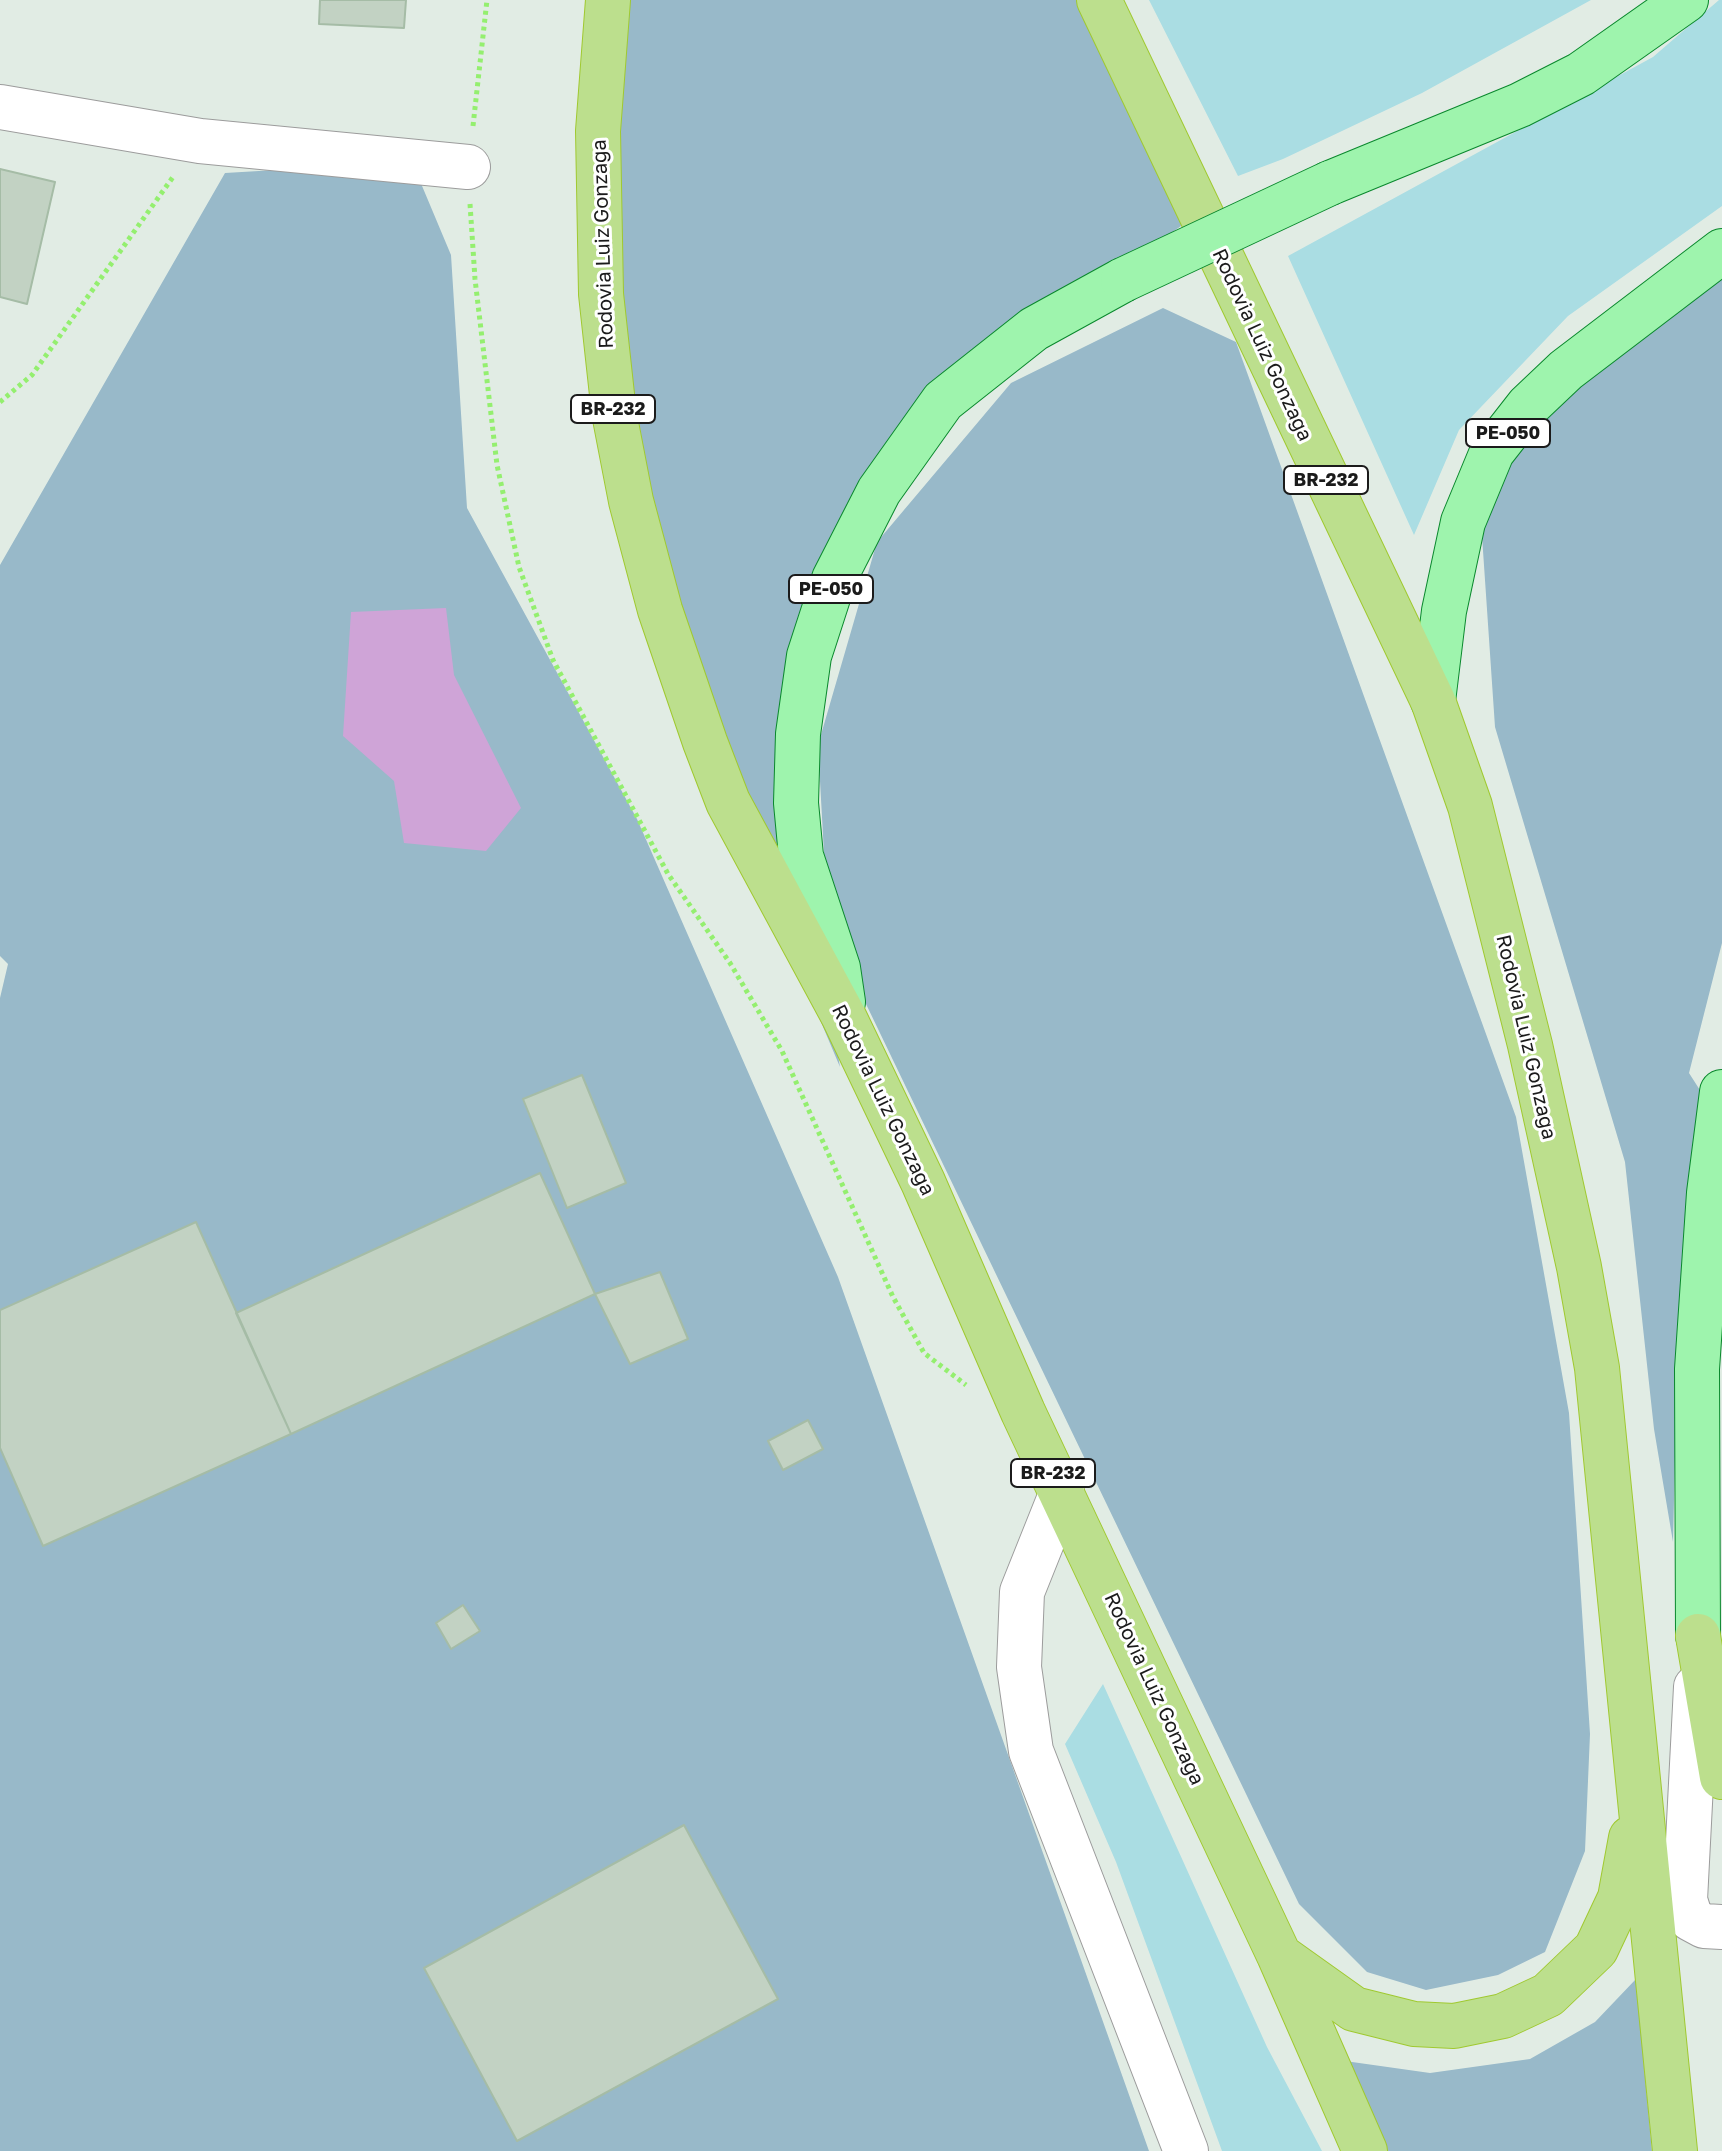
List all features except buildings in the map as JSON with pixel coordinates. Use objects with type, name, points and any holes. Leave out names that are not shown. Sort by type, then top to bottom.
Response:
[{"type":"highway","name":"Rodovia Luiz Gonzaga","points":[[608,0],[598,131],[601,294],[614,413],[631,501],[660,610],[728,802],[843,1015],[929,1195],[1023,1412],[1279,1955],[1365,2151]]},
{"type":"highway","name":"Rodovia Luiz Gonzaga","points":[[1099,0],[1433,701],[1470,806],[1530,1045],[1579,1267],[1609,1464],[1675,2151]]},
{"type":"highway","points":[[1698,1636],[1722,1777]]},
{"type":"highway","points":[[1279,1955],[1354,2009],[1414,2024],[1454,2026],[1503,2016],[1548,1995],[1596,1949],[1620,1898],[1639,1795]]},
{"type":"main road","name":"PE-050","points":[[843,1015],[843,987],[801,856],[796,803],[798,734],[809,656],[834,579],[879,491],[943,401],[1034,329],[1123,280],[1330,183],[1520,105],[1581,74],[1686,0]]},
{"type":"main road","name":"PE-050","points":[[1433,701],[1444,611],[1463,522],[1492,452],[1528,406],[1566,370],[1722,251]]},
{"type":"main road","points":[[1698,1636],[1697,1369],[1709,1193],[1722,1092]]},
{"type":"street","points":[[0,107],[200,141],[468,167]]},
{"type":"street","points":[[1062,1492],[1022,1592],[1019,1667],[1031,1751],[1186,2151]]},
{"type":"street","points":[[1698,1636],[1694,1769],[1685,1900],[1691,1919],[1704,1926],[1722,1927]]},
{"type":"path","points":[[487,0],[468,167],[475,279],[497,465],[519,567],[553,660],[668,874],[730,963],[782,1051],[893,1297],[924,1353],[972,1390],[1023,1412]]},
{"type":"path","points":[[0,402],[32,375],[126,239],[200,141]]},
{"type":"shaded area","points":[[589,0],[1093,0],[1199,213],[989,365],[834,579],[796,803],[840,1067],[728,802],[660,610],[598,132]]},
{"type":"shaded area","points":[[1149,0],[1591,0],[1422,93],[1283,159],[1238,176]]},
{"type":"shaded area","points":[[1722,0],[1722,206],[1568,316],[1459,430],[1414,535],[1288,256],[1653,57]]},
{"type":"shaded area","points":[[412,162],[451,255],[467,508],[637,819],[838,1277],[1149,2151],[0,2151],[0,998],[8,964],[0,956],[0,565],[225,173]]},
{"type":"shaded area","points":[[1722,270],[1722,943],[1689,1073],[1705,1098],[1677,1372],[1673,1542],[1654,1429],[1625,1162],[1495,727],[1482,536],[1496,479],[1563,397]]},
{"type":"shaded area","points":[[1163,308],[1236,342],[1516,1117],[1569,1413],[1590,1734],[1585,1851],[1545,1952],[1498,1975],[1426,1990],[1367,1972],[1299,1904],[828,925],[818,745],[877,542],[1011,383]]},
{"type":"shaded area","points":[[446,608],[454,675],[521,808],[486,851],[404,843],[394,781],[343,736],[351,612]]},
{"type":"shaded area","points":[[1103,1684],[1267,2047],[1322,2151],[1222,2151],[1116,1862],[1065,1744]]},
{"type":"shaded area","points":[[1636,1979],[1652,2151],[1385,2151],[1345,2061],[1430,2073],[1530,2059],[1595,2022]]}]
